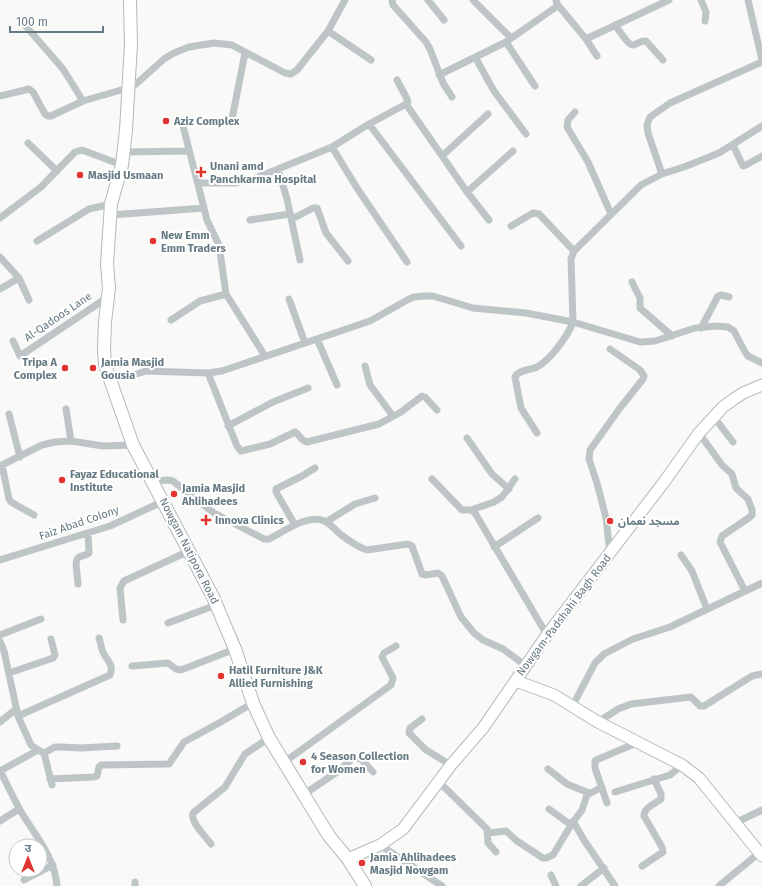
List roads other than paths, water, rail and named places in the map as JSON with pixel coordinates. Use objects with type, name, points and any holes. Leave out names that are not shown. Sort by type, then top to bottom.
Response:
[{"type":"main road","name":"Nowgam Natipora Road","points":[[130,0],[131,44],[124,152],[111,209],[107,264],[108,297],[105,322],[104,366],[133,444],[154,481],[216,605],[235,649],[253,703],[268,738],[329,836],[348,859],[365,886]]},
{"type":"main road","name":"Nowgam-Padshahi Bagh Road","points":[[348,859],[380,845],[403,829],[451,765],[483,728],[547,635],[610,554],[700,433],[723,408],[734,399],[743,393],[762,385]]},
{"type":"main road","points":[[516,681],[546,692],[598,722],[682,765],[699,778],[761,855]]},
{"type":"street","points":[[0,96],[29,89],[33,92],[45,114],[50,116],[83,101],[128,88],[146,77],[164,59],[174,53],[189,47],[214,43],[236,47],[245,53],[291,74],[297,70],[328,31],[345,0]]},
{"type":"street","points":[[392,0],[393,5],[430,48],[440,76],[452,97]]},
{"type":"street","points":[[428,0],[444,20]]},
{"type":"street","points":[[473,0],[508,40],[535,86]]},
{"type":"street","points":[[586,39],[669,0]]},
{"type":"street","points":[[701,0],[706,12],[705,21]]},
{"type":"street","points":[[662,174],[648,133],[647,121],[650,117],[670,103],[762,61],[748,0]]},
{"type":"street","points":[[440,76],[508,40],[553,8],[557,2],[586,39],[597,56]]},
{"type":"street","points":[[24,24],[63,69],[83,101]]},
{"type":"street","points":[[615,25],[629,43],[633,44],[646,41],[662,60]]},
{"type":"street","points":[[328,31],[371,60]]},
{"type":"street","points":[[232,119],[245,53]]},
{"type":"street","points":[[475,57],[494,91],[526,134]]},
{"type":"street","points":[[397,80],[407,99],[408,102],[406,104],[467,192],[489,220]]},
{"type":"street","points":[[198,183],[241,182],[256,178],[332,147],[369,124],[406,104]]},
{"type":"street","points":[[575,112],[568,120],[567,127],[588,162],[611,214]]},
{"type":"street","points":[[442,156],[488,114]]},
{"type":"street","points":[[182,122],[208,224],[216,237],[218,244],[226,294],[265,356]]},
{"type":"street","points":[[369,124],[461,246]]},
{"type":"street","points":[[537,433],[521,408],[514,377],[518,373],[536,367],[547,359],[566,336],[573,322],[571,262],[574,251],[641,184],[662,174],[708,158],[733,145],[762,126]]},
{"type":"street","points":[[28,143],[57,171]]},
{"type":"street","points":[[733,145],[743,166],[762,156]]},
{"type":"street","points":[[332,147],[357,188],[407,262]]},
{"type":"street","points":[[0,218],[41,187],[75,152],[80,150],[122,165]]},
{"type":"street","points":[[124,152],[189,151]]},
{"type":"street","points":[[467,192],[513,151]]},
{"type":"street","points":[[278,169],[291,216],[300,260]]},
{"type":"street","points":[[37,241],[89,209],[204,208]]},
{"type":"street","points":[[250,220],[291,216],[317,208],[326,233],[348,261]]},
{"type":"street","points":[[511,226],[533,213],[539,214],[574,251]]},
{"type":"street","points":[[0,257],[19,278],[29,300]]},
{"type":"street","points":[[0,289],[19,278]]},
{"type":"street","points":[[632,282],[640,298],[640,308],[672,336]]},
{"type":"street","points":[[171,320],[200,301],[226,294]]},
{"type":"street","points":[[701,328],[718,296],[721,295],[729,297]]},
{"type":"street","points":[[108,378],[127,377],[146,372],[208,373],[229,369],[370,320],[409,299],[420,296],[433,296],[473,308],[526,313],[573,322],[640,342],[655,341],[686,330],[723,326],[731,328],[734,331],[748,356],[762,363]]},
{"type":"street","name":"Al-Qadoos Lane","points":[[13,341],[20,356],[108,297]]},
{"type":"street","points":[[289,299],[306,343]]},
{"type":"street","points":[[317,338],[337,385]]},
{"type":"street","points":[[610,349],[640,370],[644,376],[590,450],[589,454],[589,459],[606,518],[610,554]]},
{"type":"street","points":[[365,366],[370,385],[394,416]]},
{"type":"street","points":[[208,373],[237,446],[245,452],[270,444],[293,433],[297,433],[304,441],[311,441],[373,426],[394,416],[422,396],[425,397],[437,410]]},
{"type":"street","points":[[228,426],[273,402],[308,388]]},
{"type":"street","points":[[66,409],[71,441]]},
{"type":"street","points":[[9,414],[20,457]]},
{"type":"street","points":[[714,417],[733,442]]},
{"type":"street","points":[[700,433],[722,465],[732,474],[736,488],[746,496],[752,510],[752,515],[750,517],[722,536],[720,542],[746,591]]},
{"type":"street","points":[[468,438],[492,474],[509,489]]},
{"type":"street","points":[[34,516],[14,504],[9,499],[1,465],[42,445],[55,442],[71,441],[103,446],[133,444]]},
{"type":"street","points":[[295,525],[276,492],[276,489],[315,468]]},
{"type":"street","points":[[432,479],[462,510],[471,510],[498,500],[505,494],[515,479]]},
{"type":"street","points":[[154,481],[173,481],[214,513],[264,539],[271,538],[295,525],[316,519],[326,522],[353,543],[367,550],[404,544],[410,545],[420,572],[424,575],[438,573],[442,576],[461,617],[474,633],[483,640],[503,649],[526,666]]},
{"type":"street","points":[[326,522],[355,504],[375,498]]},
{"type":"street","name":"Faiz Abad Colony","points":[[0,560],[110,526],[164,501]]},
{"type":"street","points":[[471,510],[475,513],[547,635]]},
{"type":"street","points":[[494,547],[538,518]]},
{"type":"street","points":[[78,584],[76,562],[78,558],[88,554],[90,550],[88,533]]},
{"type":"street","points":[[123,620],[120,588],[124,581],[189,551]]},
{"type":"street","points":[[681,555],[692,570],[707,609]]},
{"type":"street","points":[[572,707],[595,663],[604,654],[632,639],[670,627],[762,582]]},
{"type":"street","points":[[168,623],[216,605]]},
{"type":"street","points":[[0,635],[41,619]]},
{"type":"street","points":[[0,722],[17,712],[110,675],[112,670],[111,664],[104,654],[99,638]]},
{"type":"street","points":[[8,673],[53,658],[55,655],[51,639]]},
{"type":"street","points":[[0,641],[17,712],[31,745],[41,752],[51,782],[94,777],[98,774],[98,767],[101,765],[169,764],[184,742],[253,703]]},
{"type":"street","points":[[283,763],[391,685],[393,681],[392,675],[382,657],[384,653],[396,646]]},
{"type":"street","points":[[132,666],[168,663],[176,669],[181,670],[235,649]]},
{"type":"street","points":[[598,722],[624,706],[639,702],[690,697],[700,706],[704,706],[752,676],[762,674]]},
{"type":"street","points":[[422,720],[410,728],[409,732],[426,750],[451,765]]},
{"type":"street","points":[[211,844],[193,821],[193,813],[225,787],[246,754],[268,738]]},
{"type":"street","points":[[607,803],[595,768],[595,761],[638,742]]},
{"type":"street","points":[[57,886],[53,864],[20,809],[0,771],[41,752],[62,746],[82,748],[117,746]]},
{"type":"street","points":[[303,795],[337,772],[353,758],[361,759],[373,772]]},
{"type":"street","points":[[615,792],[670,775],[682,765]]},
{"type":"street","points":[[548,770],[567,784],[589,793]]},
{"type":"street","points":[[642,866],[663,852],[662,847],[644,816],[646,809],[661,799],[661,794],[654,779]]},
{"type":"street","points":[[439,782],[484,826],[488,833],[488,843],[496,852]]},
{"type":"street","points":[[488,833],[506,831],[517,842],[546,858],[552,856],[572,823],[582,810],[586,797],[589,793],[602,787]]},
{"type":"street","points":[[0,821],[20,809]]},
{"type":"street","points":[[549,809],[572,823],[615,886]]},
{"type":"street","points":[[735,823],[762,810]]},
{"type":"street","points":[[380,845],[442,886]]},
{"type":"street","points":[[719,886],[761,855]]},
{"type":"street","points":[[24,880],[53,864]]},
{"type":"street","points":[[581,886],[604,868]]},
{"type":"street","points":[[551,875],[556,886]]},
{"type":"place","name":"Aziz Complex","points":[[166,121]]},
{"type":"place","name":"Unani amd Panchkarma Hospital","points":[[201,172]]},
{"type":"place","name":"Masjid Usmaan","points":[[80,175]]},
{"type":"place","name":"New Emm Emm Traders","points":[[153,241]]},
{"type":"place","name":"Tripa A Complex","points":[[65,368]]},
{"type":"place","name":"Jamia Masjid Gousia","points":[[93,368]]},
{"type":"place","name":"Fayaz Educational Institute","points":[[62,480]]},
{"type":"place","name":"Jamia Masjid Ahlihadees","points":[[174,494]]},
{"type":"place","name":"Innova Clinics","points":[[206,520]]},
{"type":"place","name":"مسجد نعمان","points":[[610,521]]},
{"type":"place","name":"Hatil Furniture J&K Allied Furnishing","points":[[221,676]]},
{"type":"place","name":"4 Season Collection for Women","points":[[303,762]]},
{"type":"place","name":"Jamia Ahlihadees Masjid Nowgam","points":[[362,863]]}]
